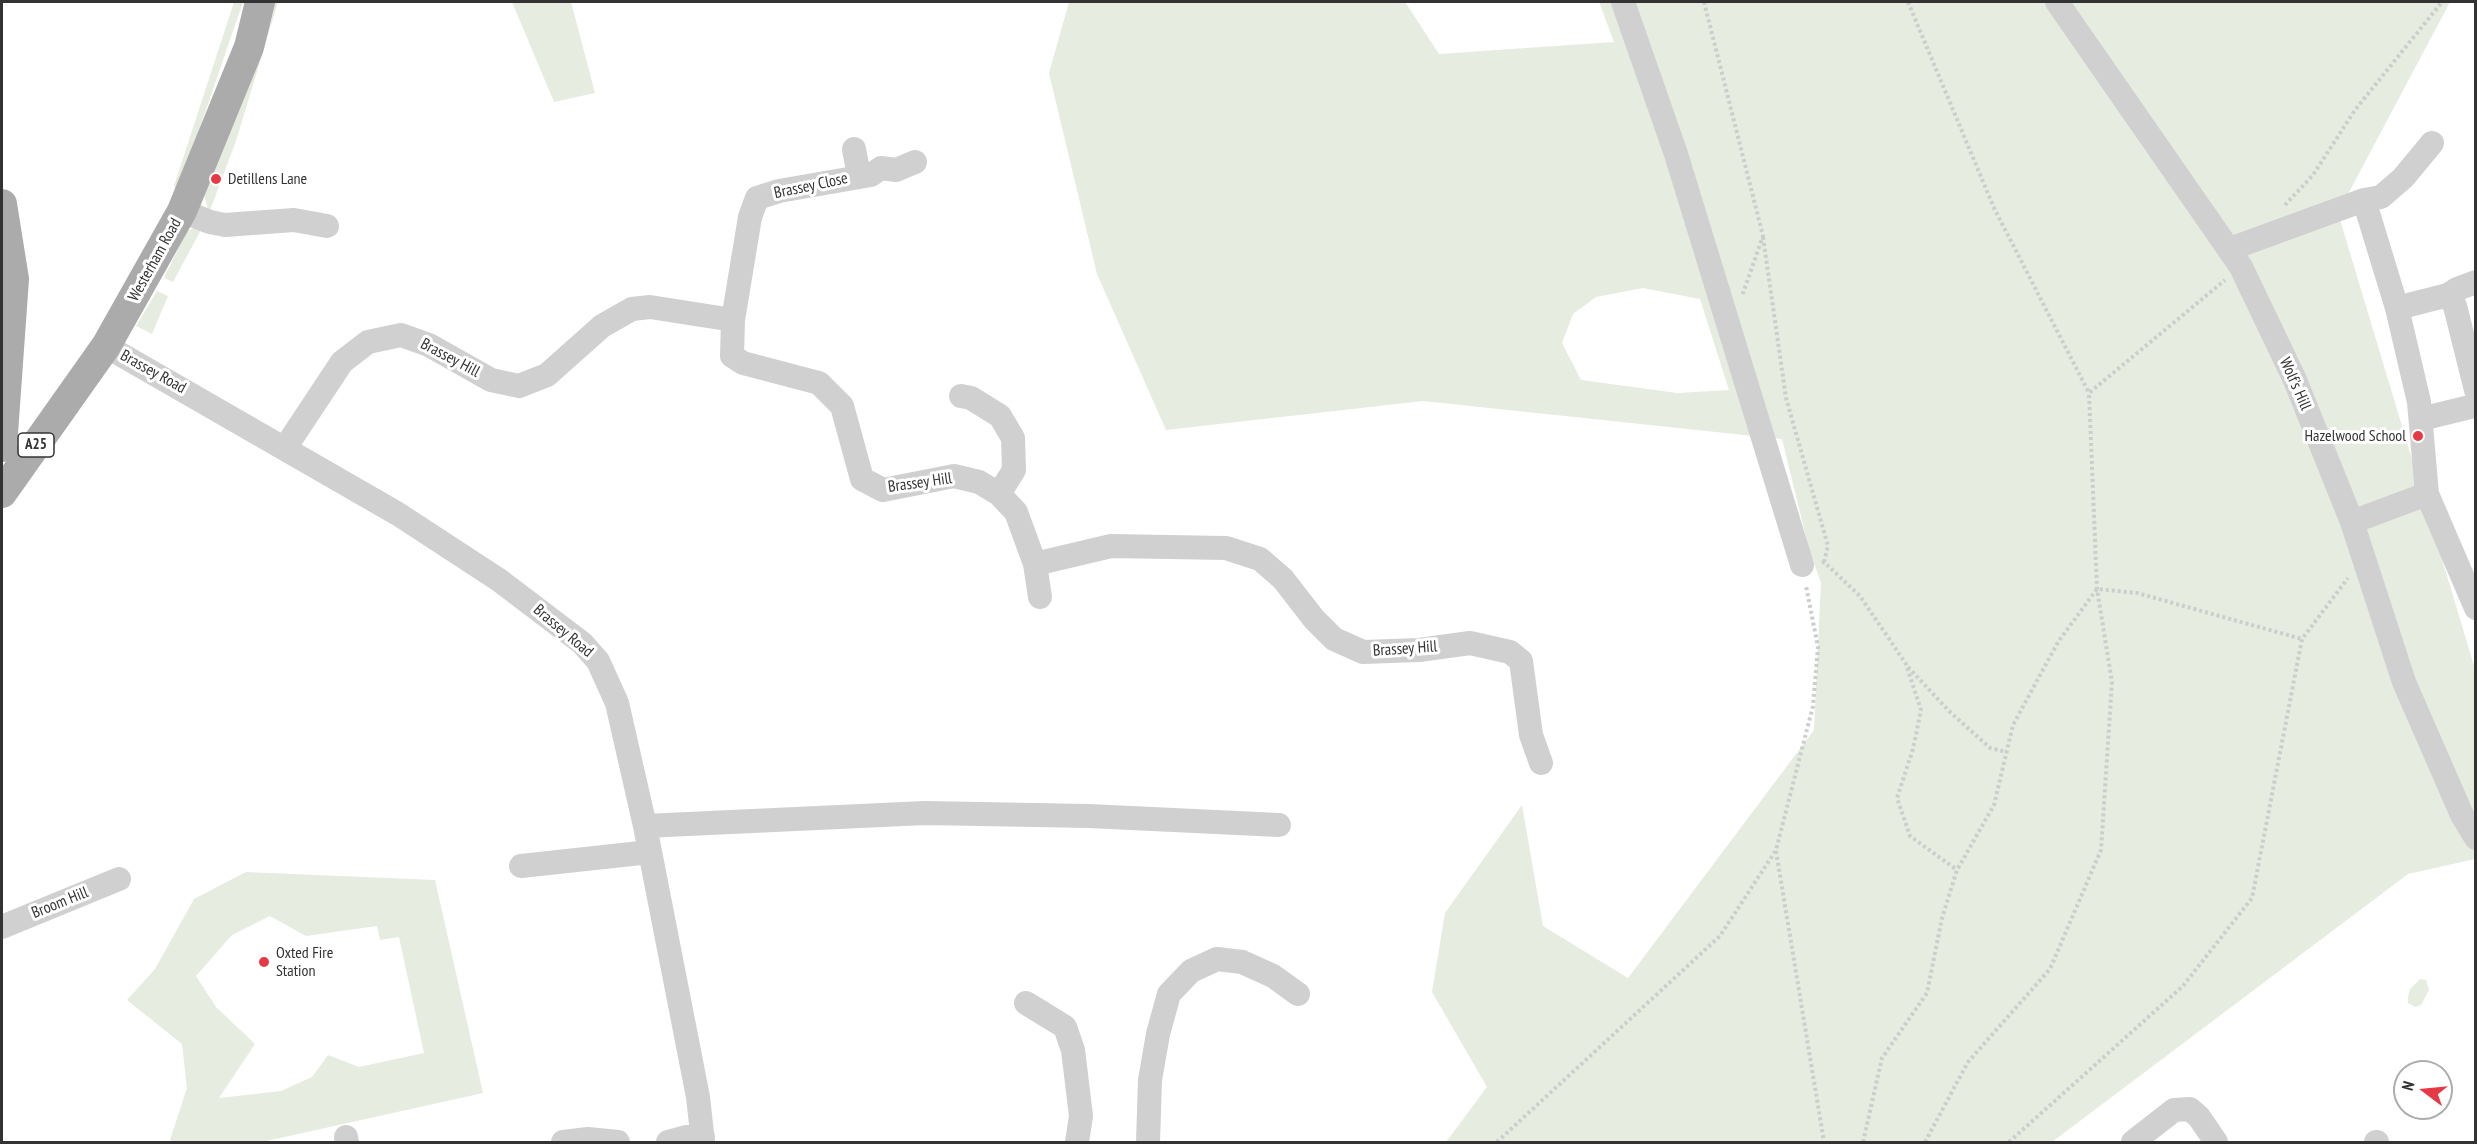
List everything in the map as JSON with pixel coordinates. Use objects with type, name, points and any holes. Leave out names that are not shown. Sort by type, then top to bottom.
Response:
[{"type":"main road","name":"Westerham Road","points":[[5,487],[66,406],[106,346],[182,212],[249,47],[260,2]]},
{"type":"main road","points":[[2,204],[14,279],[2,447]]},
{"type":"main road","points":[[2,452],[5,487]]},
{"type":"street","points":[[1623,2],[1676,154],[1730,331],[1813,564]]},
{"type":"street","name":"Wolf's Hill","points":[[2057,2],[2235,258],[2295,380],[2352,522],[2404,682],[2475,838]]},
{"type":"street","points":[[2235,258],[2364,200],[2382,197],[2403,178],[2432,143]]},
{"type":"street","points":[[854,149],[859,176]]},
{"type":"street","name":"Brassey Close","points":[[733,320],[750,217],[757,198],[779,191],[872,175],[881,168],[896,170],[915,162]]},
{"type":"street","points":[[2364,200],[2397,308],[2421,419],[2422,455],[2427,494],[2475,608]]},
{"type":"street","points":[[182,212],[225,225],[294,220],[327,226]]},
{"type":"street","points":[[2397,308],[2448,295],[2475,282]]},
{"type":"street","points":[[2448,295],[2455,306],[2475,390]]},
{"type":"street","name":"Brassey Hill","points":[[285,448],[342,362],[368,342],[401,335],[429,345],[491,380],[519,386],[547,375],[602,326],[632,309],[650,307],[733,320],[732,356],[743,363],[819,383],[842,406],[862,479],[884,489],[954,477],[979,482],[999,494],[1016,512],[1035,564],[1111,546],[1226,548],[1260,559],[1283,579],[1314,619],[1334,639],[1364,651],[1419,650],[1470,643],[1510,652],[1526,653],[1531,735],[1541,763]]},
{"type":"street","name":"Brassey Road","points":[[106,346],[399,514],[499,579],[582,643],[598,661],[617,703],[645,826],[684,1020],[703,1140]]},
{"type":"street","points":[[961,396],[971,398],[1000,416],[1013,438],[1014,470],[999,494]]},
{"type":"street","points":[[2421,419],[2474,406],[2475,401]]},
{"type":"street","points":[[2352,522],[2427,494]]},
{"type":"street","points":[[1035,564],[1040,597]]},
{"type":"street","points":[[645,826],[925,813],[1089,816],[1279,825]]},
{"type":"street","points":[[521,866],[650,852]]},
{"type":"street","name":"Broom Hill","points":[[2,927],[119,879]]},
{"type":"street","points":[[1148,1143],[1150,1080],[1158,1034],[1169,994],[1191,971],[1217,959],[1242,962],[1273,976],[1298,994]]},
{"type":"street","points":[[1026,1003],[1065,1027],[1073,1050],[1081,1116],[1077,1143]]},
{"type":"street","points":[[2133,1143],[2174,1110],[2190,1109],[2199,1117],[2216,1143]]},
{"type":"street","points":[[668,1143],[686,1137],[703,1140]]},
{"type":"street","points":[[562,1143],[588,1139],[618,1143]]},
{"type":"path","points":[[1497,1143],[1720,936],[1776,850],[1813,706],[1818,647],[1813,564],[1828,546],[1786,398],[1763,236],[1704,2]]},
{"type":"path","points":[[1908,2],[1994,208],[2089,393],[2097,589],[2112,682],[2102,850],[2050,969],[1968,1062],[1925,1143]]},
{"type":"path","points":[[2278,210],[2313,175],[2355,110],[2442,2]]},
{"type":"path","points":[[1730,331],[1763,236]]},
{"type":"path","points":[[2089,393],[2235,258]]},
{"type":"path","points":[[2009,1143],[2183,986],[2252,897],[2302,639],[2364,557]]},
{"type":"path","points":[[1813,564],[1860,596],[1906,664],[1949,711],[1990,748],[2007,752]]},
{"type":"path","points":[[2097,589],[2137,593],[2302,639]]},
{"type":"path","points":[[1863,1143],[1882,1058],[1927,993],[1942,918],[1957,870],[1994,805],[2013,725],[2058,642],[2097,589]]},
{"type":"path","points":[[1906,664],[1921,710],[1913,749],[1897,798],[1910,836],[1957,870]]},
{"type":"path","points":[[1776,850],[1824,1143]]},
{"type":"shaded area","points":[[234,2],[243,2],[196,139],[176,188],[174,186]]},
{"type":"shaded area","points":[[275,2],[278,2],[236,141],[209,213],[204,195],[249,86]]},
{"type":"shaded area","points":[[512,2],[571,2],[595,93],[554,102]]},
{"type":"shaded area","points":[[1069,2],[1405,2],[1439,54],[1614,42],[1599,2],[2450,2],[2338,213],[2475,669],[2475,859],[2408,874],[2052,1142],[1446,1142],[1487,1087],[1432,992],[1445,913],[1522,805],[1543,926],[1628,978],[1814,730],[1821,583],[1809,549],[1782,439],[1423,401],[1166,430],[1097,274],[1049,73]],"holes":[[[1643,288],[1700,299],[1729,390],[1677,393],[1581,380],[1562,343],[1573,314],[1596,297]]]},
{"type":"shaded area","points":[[196,227],[202,228],[173,282],[164,278],[187,231]]},
{"type":"shaded area","points":[[157,291],[168,296],[152,334],[136,326]]},
{"type":"shaded area","points":[[246,872],[435,880],[483,1093],[262,1142],[176,1142],[170,1140],[187,1088],[182,1044],[127,1000],[155,969],[194,899]],"holes":[[[270,916],[306,936],[377,926],[380,940],[399,937],[424,1053],[359,1067],[328,1055],[312,1077],[281,1091],[219,1098],[255,1044],[216,1007],[196,976],[232,935]]]},
{"type":"shaded area","points":[[2420,979],[2426,980],[2429,990],[2421,1005],[2415,1007],[2408,1003],[2408,997],[2410,989]]},
{"type":"place","name":"Detillens Lane","points":[[216,179]]},
{"type":"place","name":"Hazelwood School","points":[[2418,436]]},
{"type":"place","name":"Oxted Fire Station","points":[[264,962]]}]
